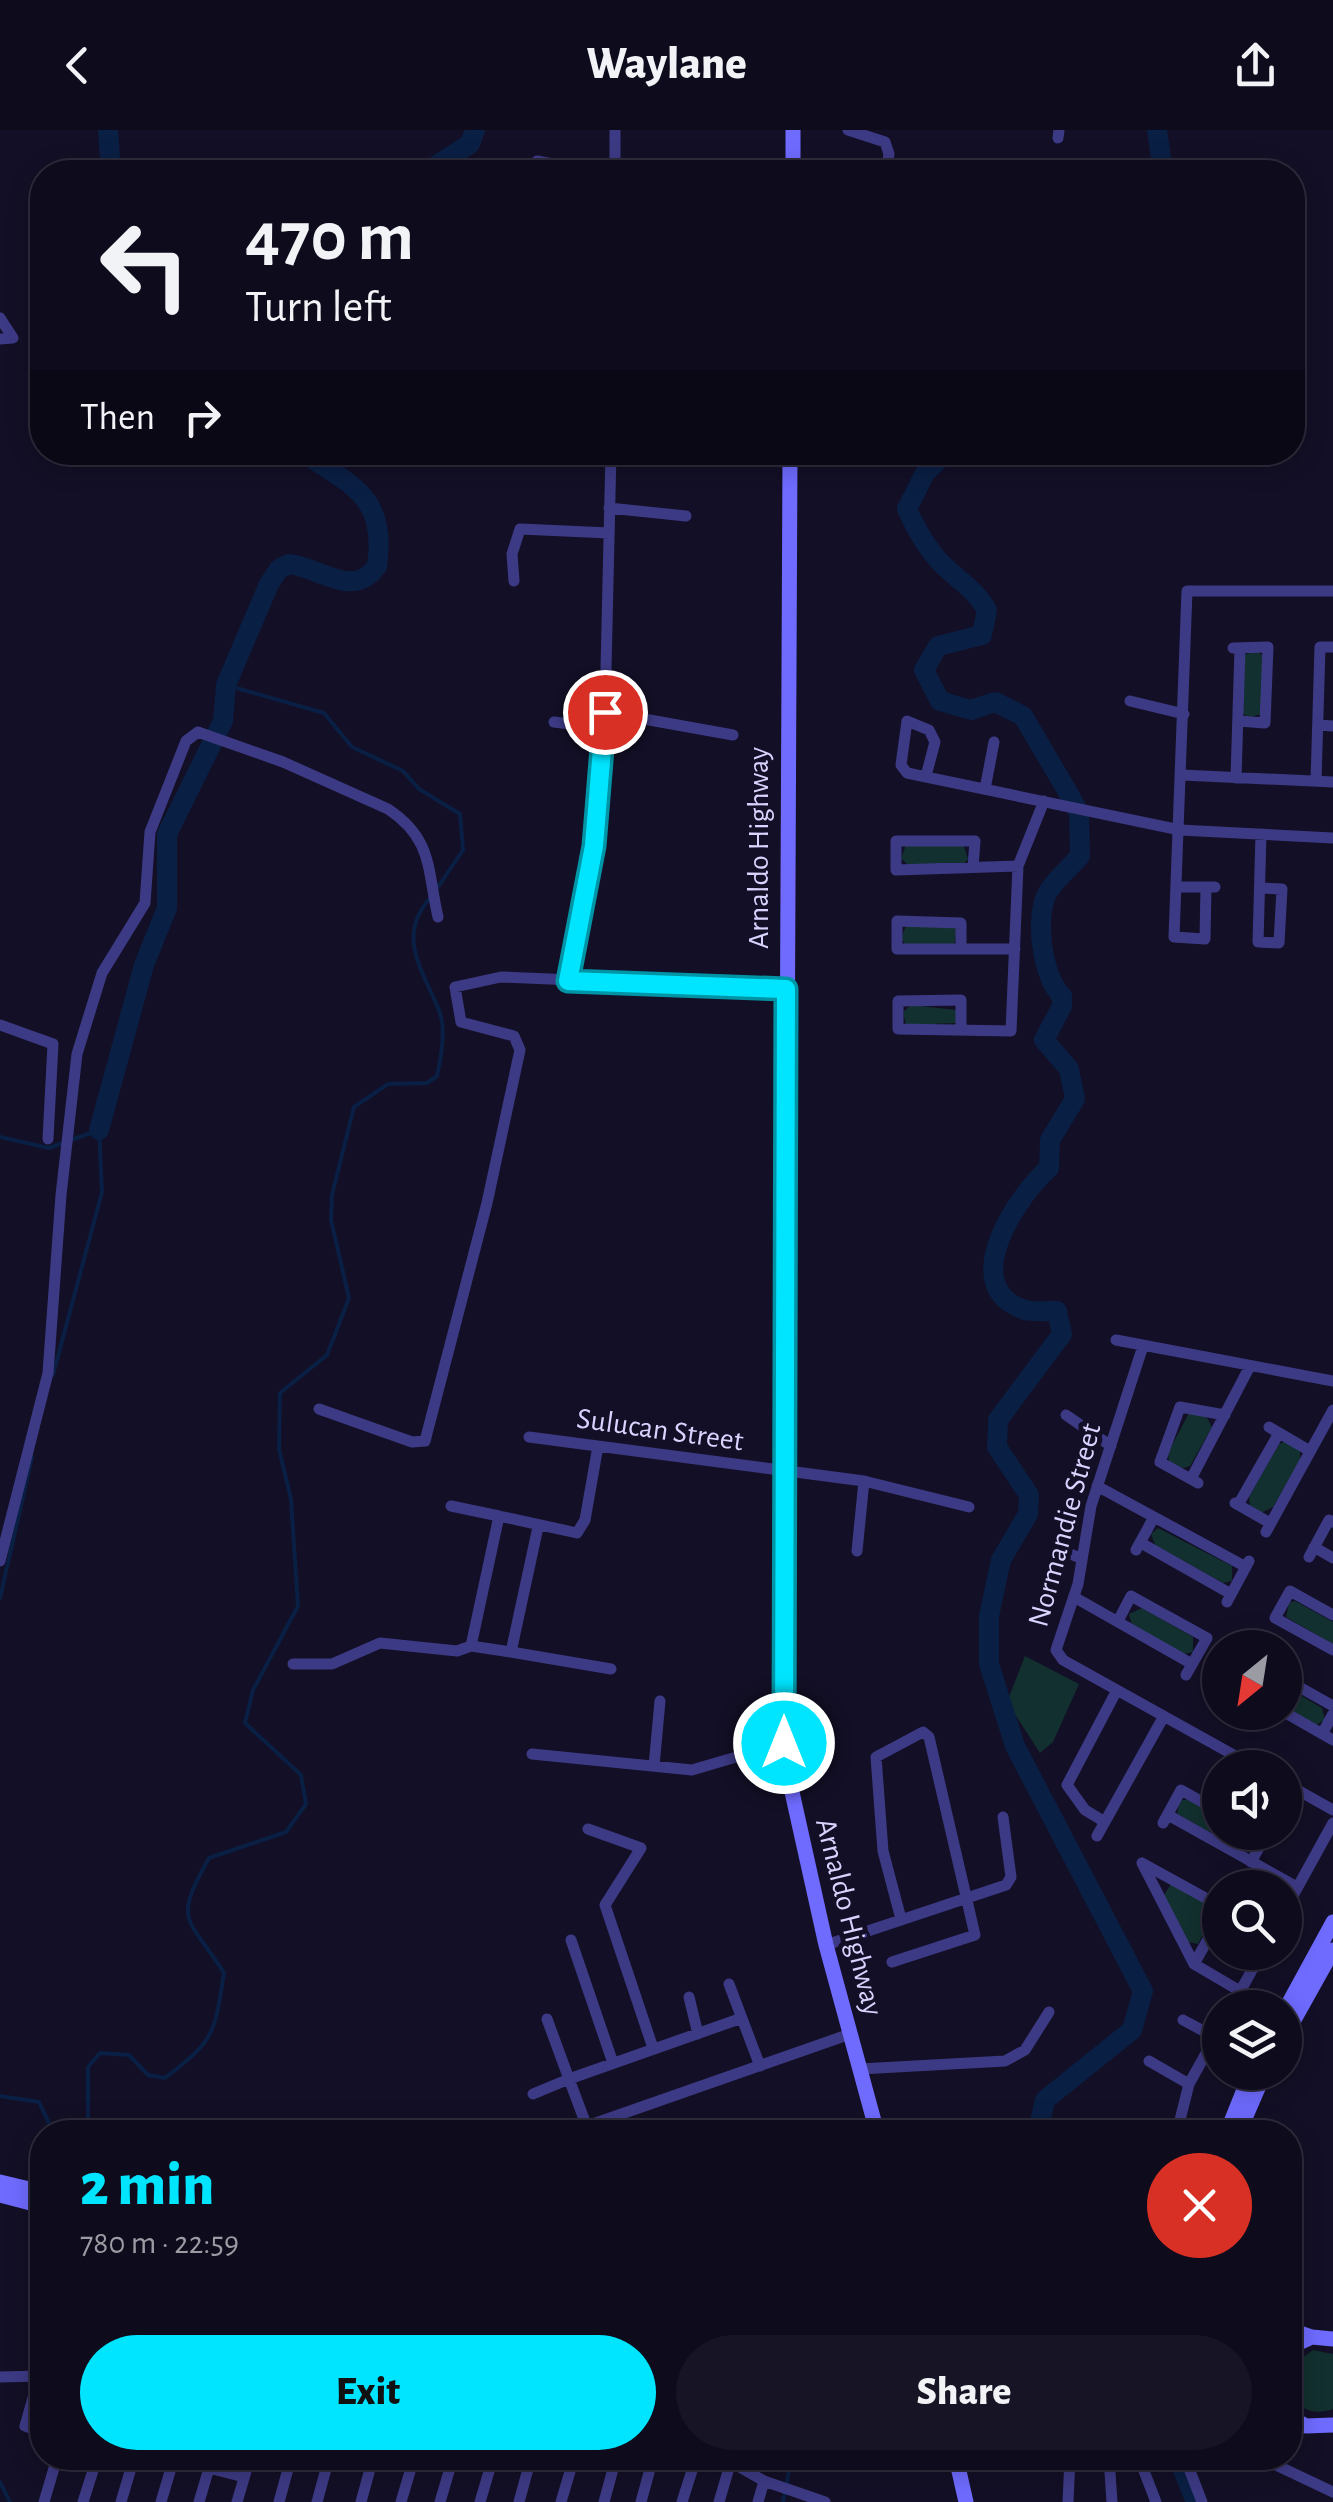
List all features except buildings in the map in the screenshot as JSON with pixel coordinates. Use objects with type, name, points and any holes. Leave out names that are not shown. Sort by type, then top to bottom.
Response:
[{"type":"main road","points":[[793,130],[793,160]]},
{"type":"main road","name":"Arnaldo Highway","points":[[790,465],[785,1758],[826,1945],[874,2120]]},
{"type":"main road","points":[[1296,1990],[1333,1922]]},
{"type":"main road","points":[[1302,2006],[1333,1950]]},
{"type":"main road","points":[[1232,2120],[1244,2090]]},
{"type":"main road","points":[[1245,2120],[1258,2090]]},
{"type":"main road","points":[[0,2182],[30,2189]]},
{"type":"main road","points":[[0,2195],[30,2203]]},
{"type":"main road","points":[[1302,2334],[1333,2339]]},
{"type":"main road","points":[[1302,2342],[1312,2337]]},
{"type":"main road","points":[[1302,2424],[1329,2430]]},
{"type":"main road","points":[[959,2470],[966,2502]]},
{"type":"street","points":[[615,130],[615,160]]},
{"type":"street","points":[[848,130],[885,142],[888,160]]},
{"type":"street","points":[[0,318],[14,338],[0,339]]},
{"type":"street","points":[[568,981],[594,846],[605,712],[610,465]]},
{"type":"street","points":[[610,508],[686,516]]},
{"type":"street","points":[[514,581],[512,554],[520,528],[609,532]]},
{"type":"street","points":[[1179,887],[1211,887],[1204,939],[1174,937],[1179,887],[1187,591],[1333,590]]},
{"type":"street","points":[[1316,781],[1320,647],[1333,647]]},
{"type":"street","points":[[1236,778],[1236,648],[1268,648],[1266,722],[1238,722]]},
{"type":"street","points":[[1130,702],[1184,714]]},
{"type":"street","points":[[605,712],[733,735]]},
{"type":"street","points":[[926,776],[935,742],[929,730],[907,721],[900,765],[907,773],[1180,830],[1333,838]]},
{"type":"street","points":[[554,722],[603,728]]},
{"type":"street","points":[[1318,725],[1333,726]]},
{"type":"street","points":[[0,1561],[48,1373],[77,1054],[102,973],[145,903],[150,832],[186,741],[198,732],[242,745],[388,809],[409,822],[424,843],[438,917]]},
{"type":"street","points":[[984,788],[994,742]]},
{"type":"street","points":[[1182,775],[1333,782]]},
{"type":"street","points":[[960,1030],[961,1000],[898,1001],[898,1029],[1012,1031],[1018,866],[1044,801]]},
{"type":"street","points":[[1260,888],[1282,889],[1279,944],[1258,942],[1260,888],[1262,834]]},
{"type":"street","points":[[973,867],[975,841],[896,841],[896,870],[1018,866]]},
{"type":"street","points":[[961,948],[961,922],[897,921],[897,948],[961,948],[1014,948]]},
{"type":"street","points":[[319,1409],[412,1442],[426,1441],[487,1203],[520,1050],[514,1036],[461,1022],[453,990],[458,984],[501,977],[786,989]]},
{"type":"street","points":[[0,1025],[53,1044],[48,1139]]},
{"type":"street","points":[[1116,1340],[1333,1380]]},
{"type":"street","name":"Normandie Street","points":[[1117,1690],[1063,1660],[1056,1650],[1074,1596],[1097,1486],[1144,1346]]},
{"type":"street","points":[[1225,1415],[1180,1407],[1160,1462],[1194,1481],[1250,1366]]},
{"type":"street","points":[[1310,1451],[1274,1430],[1236,1504],[1268,1527],[1333,1410]]},
{"type":"street","points":[[1066,1414],[1110,1446]]},
{"type":"street","name":"Sulucan Street","points":[[529,1437],[864,1481],[969,1507]]},
{"type":"street","points":[[451,1506],[538,1528],[568,1533],[582,1529],[598,1446]]},
{"type":"street","points":[[856,1551],[864,1481]]},
{"type":"street","points":[[1097,1486],[1248,1564],[1229,1598],[1138,1547],[1154,1517]]},
{"type":"street","points":[[471,1646],[499,1516]]},
{"type":"street","points":[[1333,1522],[1330,1520],[1312,1552],[1333,1558]]},
{"type":"street","points":[[511,1652],[538,1528]]},
{"type":"street","points":[[1059,1549],[1080,1558]]},
{"type":"street","points":[[1333,1614],[1290,1591],[1275,1618],[1333,1650]]},
{"type":"street","points":[[1074,1596],[1189,1669],[1207,1638],[1131,1596],[1118,1622]]},
{"type":"street","points":[[293,1664],[332,1664],[380,1643],[457,1651],[471,1646],[610,1669]]},
{"type":"street","points":[[1302,1689],[1333,1706]]},
{"type":"street","points":[[1105,1822],[1085,1810],[1067,1785],[1117,1690],[1224,1750]]},
{"type":"street","points":[[654,1766],[660,1701]]},
{"type":"street","points":[[1302,1722],[1328,1737],[1333,1714]]},
{"type":"street","points":[[1097,1836],[1164,1716]]},
{"type":"street","points":[[892,1962],[975,1935],[929,1737],[920,1732],[876,1757],[883,1851],[900,1919]]},
{"type":"street","points":[[532,1754],[706,1768],[785,1758]]},
{"type":"street","points":[[1202,1802],[1181,1790],[1166,1819],[1202,1837]]},
{"type":"street","points":[[1302,1793],[1333,1810]]},
{"type":"street","points":[[826,1945],[1010,1882],[1003,1817]]},
{"type":"street","points":[[1302,1881],[1333,1823]]},
{"type":"street","points":[[588,1829],[641,1848],[606,1905],[653,2048]]},
{"type":"street","points":[[1227,1850],[1265,1870]]},
{"type":"street","points":[[1251,1862],[1258,1850]]},
{"type":"street","points":[[1202,1896],[1142,1863],[1194,1964],[1238,1990]]},
{"type":"street","points":[[570,1940],[613,2063]]},
{"type":"street","points":[[1194,1964],[1202,1950]]},
{"type":"street","points":[[730,1984],[760,2066]]},
{"type":"street","points":[[688,1997],[698,2034]]},
{"type":"street","points":[[860,2069],[1005,2061],[1025,2050],[1050,2012]]},
{"type":"street","points":[[534,2094],[742,2018]]},
{"type":"street","points":[[547,2019],[585,2120]]},
{"type":"street","points":[[1182,2020],[1202,2027]]},
{"type":"street","points":[[604,2120],[850,2034]]},
{"type":"street","points":[[1180,2120],[1189,2084],[1202,2060]]},
{"type":"street","points":[[1149,2061],[1189,2084]]},
{"type":"street","points":[[0,2377],[30,2373]]},
{"type":"street","points":[[30,2407],[24,2426],[30,2428]]},
{"type":"street","points":[[44,2502],[53,2470]]},
{"type":"street","points":[[83,2502],[93,2470]]},
{"type":"street","points":[[121,2502],[130,2470]]},
{"type":"street","points":[[161,2502],[169,2470]]},
{"type":"street","points":[[199,2502],[208,2470]]},
{"type":"street","points":[[227,2470],[244,2477]]},
{"type":"street","points":[[237,2502],[246,2470]]},
{"type":"street","points":[[279,2502],[288,2470]]},
{"type":"street","points":[[316,2502],[325,2470]]},
{"type":"street","points":[[360,2502],[369,2470]]},
{"type":"street","points":[[400,2502],[410,2470]]},
{"type":"street","points":[[440,2502],[449,2470]]},
{"type":"street","points":[[480,2502],[489,2470]]},
{"type":"street","points":[[519,2502],[528,2470]]},
{"type":"street","points":[[561,2502],[570,2470]]},
{"type":"street","points":[[604,2502],[613,2470]]},
{"type":"street","points":[[641,2502],[650,2470]]},
{"type":"street","points":[[682,2502],[692,2470]]},
{"type":"street","points":[[719,2502],[725,2470]]},
{"type":"street","points":[[746,2470],[825,2502]]},
{"type":"street","points":[[1068,2502],[1069,2470]]},
{"type":"street","points":[[1109,2470],[1112,2502]]},
{"type":"street","points":[[1144,2470],[1156,2502]]},
{"type":"street","points":[[1190,2470],[1202,2502]]},
{"type":"street","points":[[1286,2470],[1333,2492]]},
{"type":"street","points":[[758,2502],[764,2480]]},
{"type":"green space","points":[[1257,651],[1263,656],[1261,714],[1248,718],[1243,713],[1244,655]]},
{"type":"green space","points":[[906,845],[964,846],[968,859],[964,864],[908,865],[901,858]]},
{"type":"green space","points":[[951,925],[957,929],[954,945],[905,944],[901,938],[906,926]]},
{"type":"green space","points":[[911,1005],[956,1010],[956,1023],[906,1025],[903,1012]]},
{"type":"green space","points":[[1189,1413],[1206,1416],[1212,1427],[1190,1466],[1180,1469],[1169,1462],[1168,1453]]},
{"type":"green space","points":[[1287,1441],[1300,1451],[1300,1460],[1273,1507],[1261,1513],[1250,1506],[1249,1497],[1279,1444]]},
{"type":"green space","points":[[1158,1528],[1232,1566],[1232,1581],[1223,1583],[1155,1545],[1151,1534]]},
{"type":"green space","points":[[1295,1601],[1333,1622],[1333,1644],[1286,1617],[1289,1603]]},
{"type":"green space","points":[[1142,1608],[1193,1637],[1193,1652],[1184,1654],[1132,1625],[1129,1614]]},
{"type":"green space","points":[[1025,1656],[1079,1684],[1053,1742],[1040,1753],[1007,1702]]},
{"type":"green space","points":[[1302,1696],[1322,1708],[1325,1720],[1316,1725],[1302,1718]]},
{"type":"green space","points":[[1180,1800],[1202,1807],[1202,1828],[1177,1814]]},
{"type":"green space","points":[[1171,1884],[1202,1901],[1202,1937],[1198,1944],[1188,1942],[1164,1895]]},
{"type":"green space","points":[[1313,2350],[1333,2354],[1333,2409],[1320,2412],[1302,2406],[1302,2358]]},
{"type":"waterway","points":[[108,130],[110,160]]},
{"type":"waterway","points":[[445,160],[470,144],[475,130]]},
{"type":"waterway","points":[[1157,130],[1161,160]]},
{"type":"waterway","points":[[99,1130],[144,965],[167,908],[167,834],[223,721],[226,685],[269,584],[279,569],[289,564],[347,581],[368,576],[377,566],[379,543],[371,509],[351,485],[321,465]]},
{"type":"waterway","points":[[933,465],[925,473],[907,509],[931,551],[987,610],[982,635],[938,646],[924,670],[940,701],[971,710],[995,702],[1023,716],[1079,813],[1080,856],[1048,892],[1041,915],[1045,961],[1062,996],[1062,1006],[1044,1040],[1069,1069],[1075,1099],[1050,1140],[1049,1168],[1009,1219],[994,1262],[995,1282],[1005,1298],[1025,1310],[1057,1311],[1062,1334],[998,1420],[997,1447],[1029,1495],[1028,1514],[1001,1560],[989,1616],[989,1664],[1015,1746],[1143,1991],[1132,2030],[1045,2100],[1041,2120]]},
{"type":"waterway","points":[[226,685],[324,713],[352,747],[403,771],[419,789],[460,814],[463,850],[436,890]]},
{"type":"waterway","points":[[88,2120],[88,2067],[100,2053],[129,2055],[148,2075],[165,2078],[194,2054],[210,2034],[224,1973],[189,1919],[191,1896],[209,1858],[286,1832],[306,1804],[301,1775],[245,1723],[253,1690],[298,1606],[291,1499],[279,1449],[280,1393],[327,1355],[349,1298],[331,1220],[332,1195],[354,1107],[388,1084],[427,1083],[437,1076],[442,1020],[414,941],[420,913],[430,898]]},
{"type":"waterway","points":[[0,1137],[49,1148],[99,1130],[102,1192],[53,1375]]},
{"type":"waterway","points":[[0,1598],[32,1457]]},
{"type":"waterway","points":[[0,2096],[39,2102],[47,2120]]},
{"type":"waterway","points":[[783,2502],[789,2470]]},
{"type":"waterway","points":[[1183,2470],[1196,2502]]},
{"type":"waterway","points":[[0,2482],[10,2502]]},
{"type":"route","points":[[605,712],[594,846],[568,981],[786,989],[784,1743]]}]
